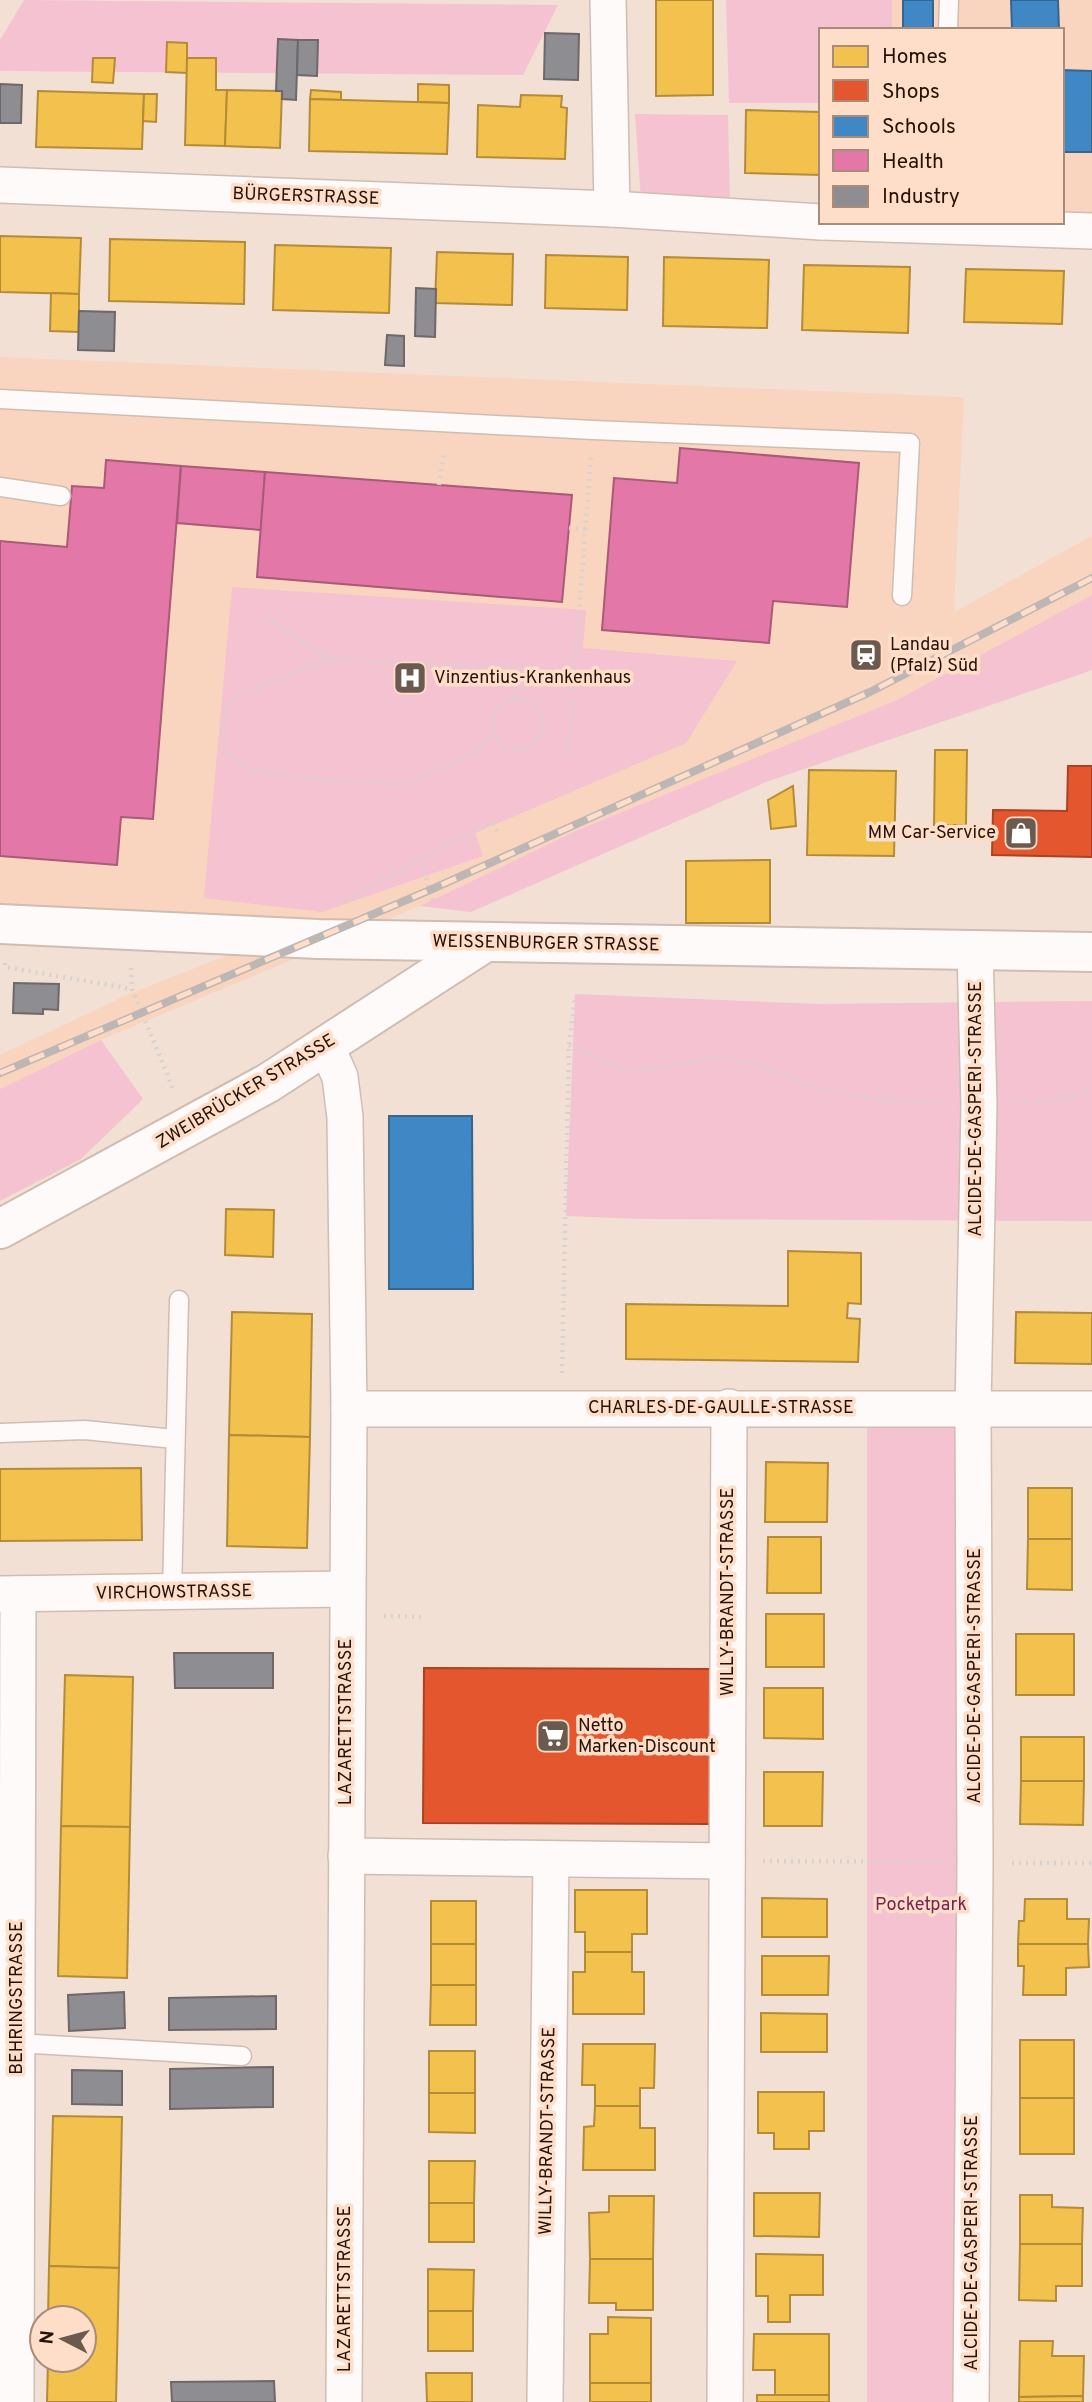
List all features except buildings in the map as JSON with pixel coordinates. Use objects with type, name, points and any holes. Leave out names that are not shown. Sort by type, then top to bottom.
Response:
[{"type":"street","points":[[608,0],[612,209]]},
{"type":"street","name":"BÜRGERSTRASSE","points":[[0,185],[612,209],[819,222]]},
{"type":"street","name":"BÜRGERSTRASSE","points":[[902,224],[1092,231]]},
{"type":"street","name":"WEISSENBURGER STRASSE","points":[[0,924],[484,943],[1092,952]]},
{"type":"street","name":"ZWEIBRÜCKER STRASSE","points":[[0,1229],[191,1127],[326,1045],[484,943]]},
{"type":"street","name":"ALCIDE-DE-GASPERI-STRASSE","points":[[971,2402],[975,1862],[974,1408],[979,1105],[975,951]]},
{"type":"street","name":"LAZARETTSTRASSE","points":[[326,1045],[340,1077],[345,1117],[349,1409],[344,2402]]},
{"type":"street","name":"WILLY-BRANDT-STRASSE","points":[[725,2402],[729,1407]]},
{"type":"street","name":"CHARLES-DE-GAULLE-STRASSE","points":[[349,1409],[1092,1409]]},
{"type":"street","name":"VIRCHOWSTRASSE","points":[[9,1594],[347,1589]]},
{"type":"street","name":"BEHRINGSTRASSE","points":[[9,1594],[8,2043],[16,2402]]},
{"type":"street","points":[[346,1856],[727,1861]]},
{"type":"street","name":"WILLY-BRANDT-STRASSE","points":[[545,2402],[551,1859]]},
{"type":"lane","points":[[948,28],[949,0]]},
{"type":"lane","points":[[0,399],[593,430],[910,443],[902,596]]},
{"type":"lane","points":[[0,487],[61,496]]},
{"type":"lane","points":[[172,1593],[173,1439],[179,1300]]},
{"type":"lane","points":[[0,1433],[85,1430],[173,1439]]},
{"type":"lane","points":[[8,2043],[242,2056]]},
{"type":"path","points":[[568,753],[590,466]]},
{"type":"path","points":[[569,528],[586,529]]},
{"type":"path","points":[[267,618],[329,659]]},
{"type":"path","points":[[493,731],[498,741],[510,748],[528,748],[537,741],[543,730],[542,717],[528,701],[516,699],[498,708],[493,731],[475,753],[405,785],[300,778],[251,769],[226,751],[225,717],[228,708],[240,695],[329,659],[575,670]]},
{"type":"path","points":[[516,699],[517,667]]},
{"type":"path","points":[[334,906],[492,822],[500,835]]},
{"type":"path","points":[[130,931],[132,989],[164,1072],[191,1127]]},
{"type":"path","points":[[5,967],[132,989]]},
{"type":"path","points":[[562,1409],[569,1045],[575,998]]},
{"type":"path","points":[[569,1045],[623,1070],[667,1067],[719,1058],[755,1064],[816,1088],[885,1100],[979,1105],[1055,1100],[1092,1092]]},
{"type":"path","points":[[727,1861],[1092,1863]]},
{"type":"shaded area","points":[[892,0],[1092,0],[1092,229],[1064,222],[1064,28],[892,28]]},
{"type":"shaded area","name":"Vinzentius-Krankenhaus","points":[[0,357],[964,397],[954,612],[1092,536],[1092,595],[897,700],[578,830],[420,906],[101,1040],[0,1089],[0,1055],[129,994],[276,936],[0,927]]},
{"type":"green space","points":[[24,0],[558,5],[523,75],[0,71],[0,40]]},
{"type":"green space","points":[[726,0],[892,0],[892,28],[819,28],[819,103],[729,103]]},
{"type":"green space","points":[[635,114],[728,115],[730,207],[641,200]]},
{"type":"green space","points":[[232,587],[586,610],[583,648],[737,661],[686,743],[475,833],[483,856],[322,912],[204,898]]},
{"type":"green space","points":[[1092,595],[1092,670],[766,782],[471,912],[420,906],[578,830],[897,700]]},
{"type":"green space","points":[[575,994],[820,1004],[1092,1001],[1092,1221],[642,1219],[566,1216]]},
{"type":"green space","points":[[101,1040],[143,1099],[81,1159],[0,1201],[0,1089]]},
{"type":"green space","name":"Pocketpark","points":[[867,1407],[973,1408],[971,2402],[867,2402]]},
{"type":"railway","points":[[0,1073],[430,890],[870,692],[1092,578]]},
{"type":"place","name":"Landau (Pfalz) Süd","points":[[866,655]]},
{"type":"place","name":"Vinzentius-Krankenhaus","points":[[410,678]]},
{"type":"place","name":"MM Car-Service","points":[[1021,833]]},
{"type":"place","name":"Netto Marken-Discount","points":[[553,1736]]}]
